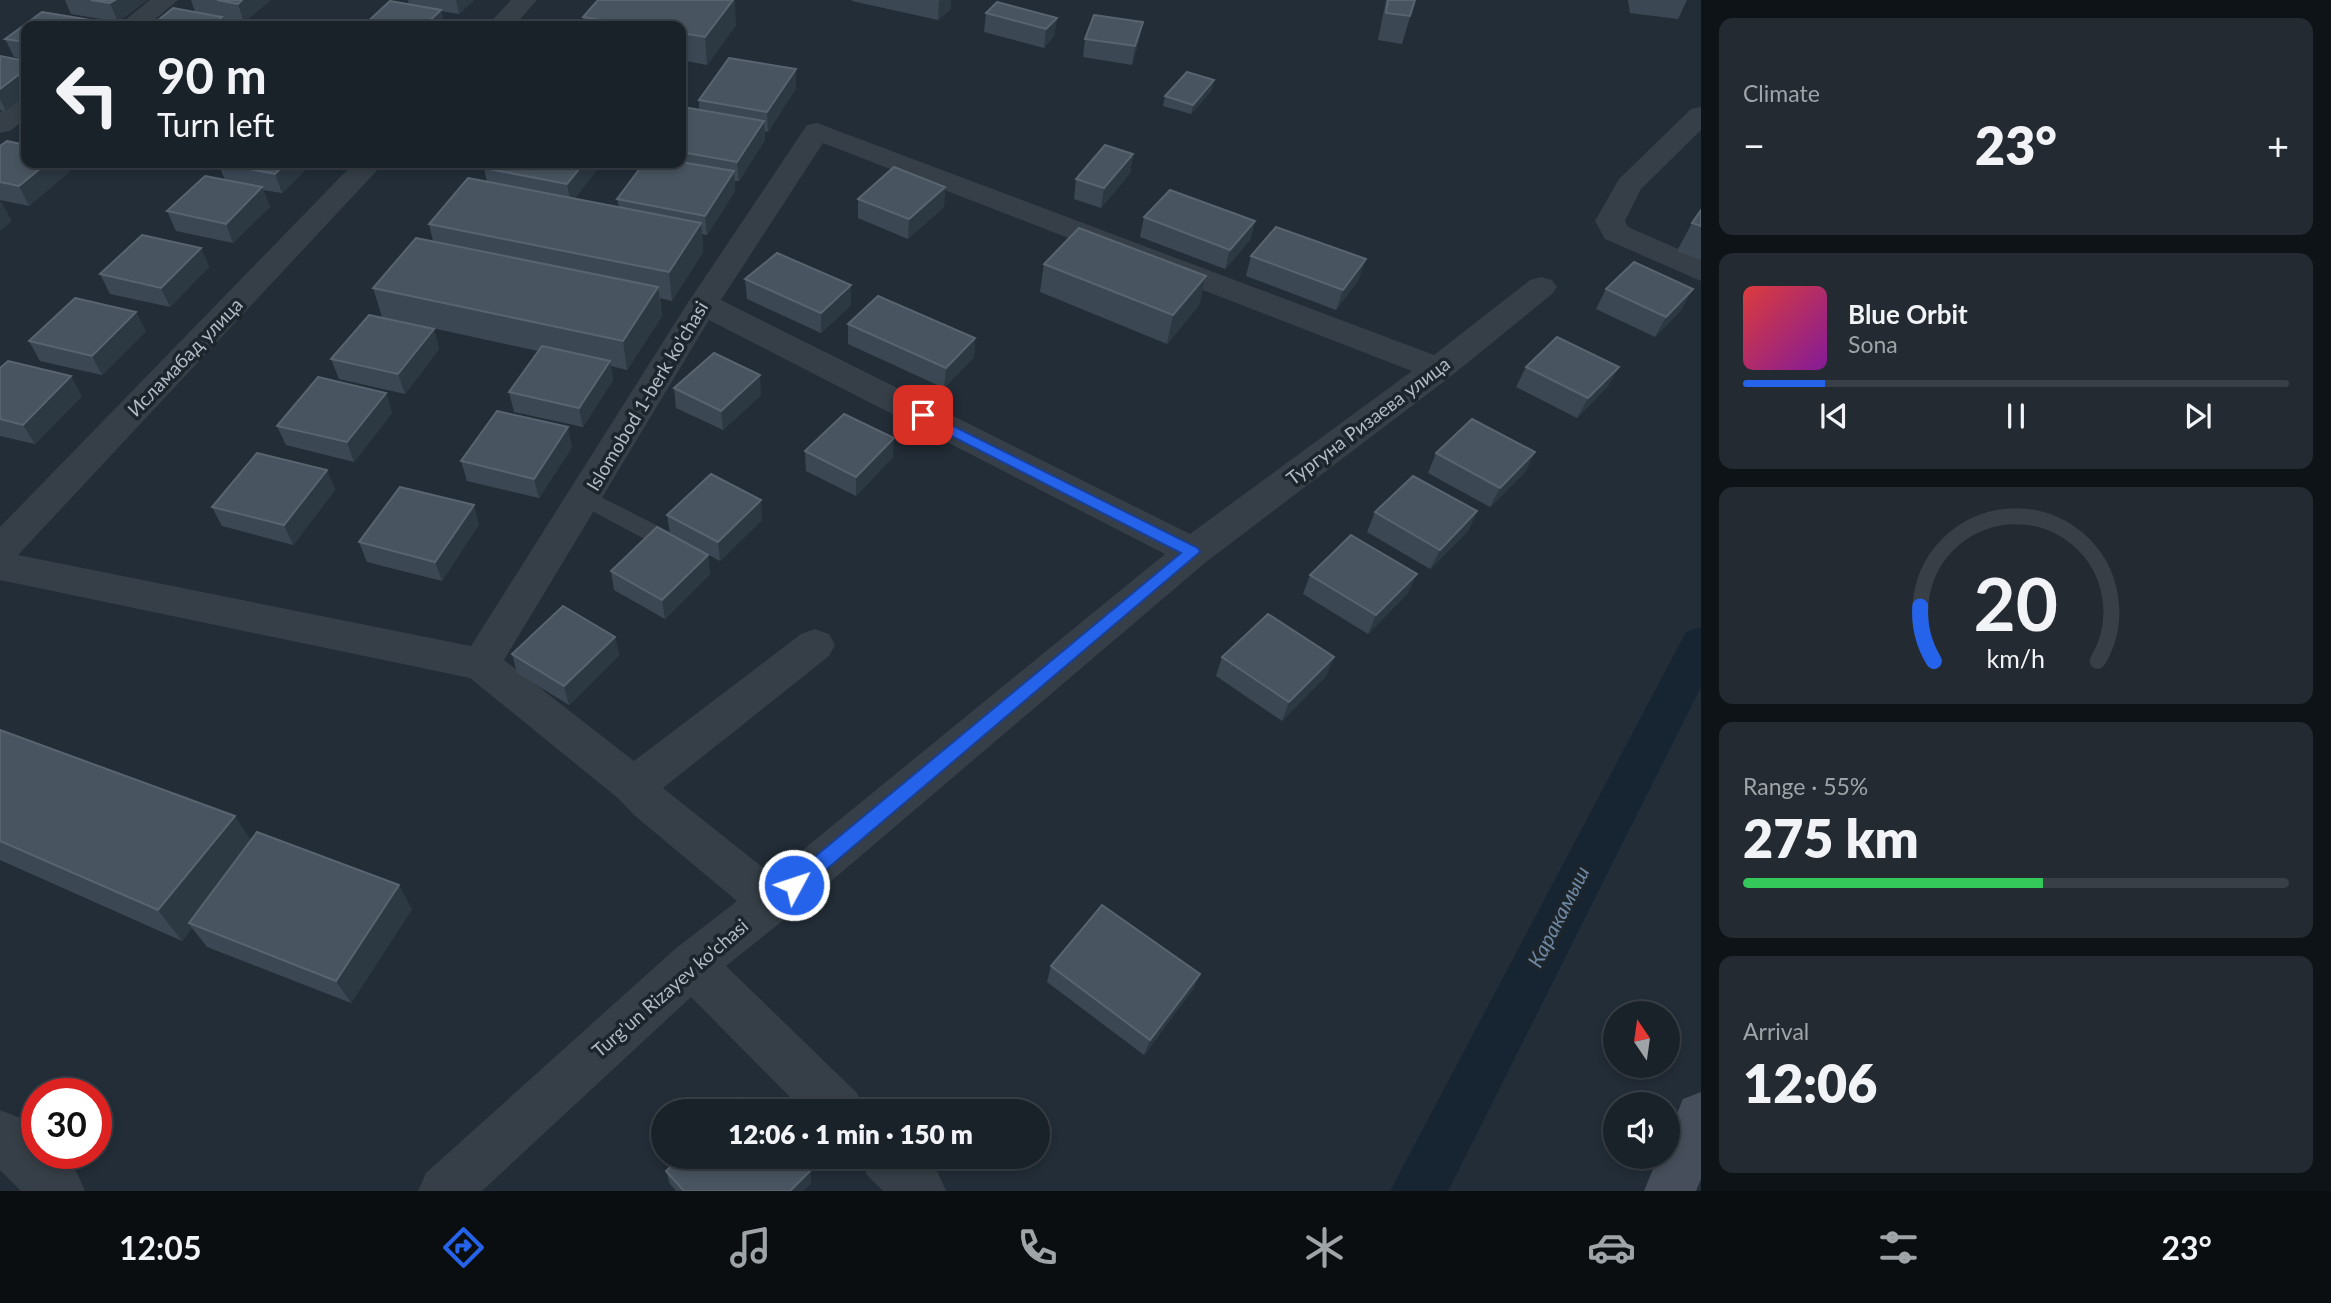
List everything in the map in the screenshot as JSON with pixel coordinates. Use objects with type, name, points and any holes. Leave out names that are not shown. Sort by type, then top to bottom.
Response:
[{"type":"main road","points":[[1670,1191],[1701,1117]]},
{"type":"street","points":[[138,21],[166,0]]},
{"type":"street","points":[[505,21],[525,0]]},
{"type":"street","points":[[0,125],[21,110]]},
{"type":"street","points":[[1701,115],[1629,186],[1610,221],[1616,233],[1701,271]]},
{"type":"street","name":"Islomobod 1-berk ko'chasi","points":[[481,664],[703,304],[817,131],[1438,369]]},
{"type":"street","name":"Исламабад улица","points":[[0,551],[365,168]]},
{"type":"street","name":"Тургуна Ризаева улица","points":[[1193,552],[1438,369],[1541,287]]},
{"type":"street","points":[[703,304],[1193,552]]},
{"type":"street","name":"Turg'un Rizayev ko'chasi","points":[[444,1191],[692,965],[794,885],[1193,552]]},
{"type":"street","points":[[0,566],[481,664],[634,786],[649,802],[771,901]]},
{"type":"street","points":[[634,786],[815,645]]},
{"type":"street","points":[[692,965],[827,1099]]},
{"type":"street","points":[[0,1135],[59,1191]]},
{"type":"street","points":[[897,1169],[920,1191]]},
{"type":"lane","points":[[586,497],[662,538]]},
{"type":"building","points":[[91,0],[115,0],[110,3]]},
{"type":"building","points":[[217,0],[242,0],[238,4]]},
{"type":"building","points":[[598,0],[733,0],[705,37],[686,34],[686,21],[607,21],[583,17]]},
{"type":"building","points":[[1388,0],[1415,0],[1410,16],[1386,13]]},
{"type":"building","points":[[390,1],[441,10],[429,21],[368,21]]},
{"type":"building","points":[[997,2],[1057,18],[1046,29],[986,13]]},
{"type":"building","points":[[173,8],[222,17],[217,21],[157,21]]},
{"type":"building","points":[[42,12],[90,20],[89,21],[30,21]]},
{"type":"building","points":[[1094,15],[1143,22],[1135,46],[1085,39]]},
{"type":"building","points":[[21,27],[21,41],[5,39]]},
{"type":"building","points":[[0,56],[21,60],[21,73],[0,89]]},
{"type":"building","points":[[729,58],[796,69],[767,112],[699,100]]},
{"type":"building","points":[[1187,72],[1214,80],[1193,105],[1165,96]]},
{"type":"building","points":[[686,108],[764,121],[737,162],[686,153]]},
{"type":"building","points":[[7,141],[21,144],[21,168],[41,168],[19,186],[0,182],[0,146]]},
{"type":"building","points":[[1105,145],[1133,154],[1104,188],[1076,179]]},
{"type":"building","points":[[686,163],[734,171],[705,216],[617,199],[640,168],[686,168]]},
{"type":"building","points":[[894,167],[945,187],[909,219],[858,199]]},
{"type":"building","points":[[244,168],[281,168],[275,174]]},
{"type":"building","points":[[484,168],[580,168],[567,184]]},
{"type":"building","points":[[205,176],[262,187],[226,224],[167,211]]},
{"type":"building","points":[[468,178],[701,223],[669,272],[429,224]]},
{"type":"building","points":[[1170,190],[1255,221],[1230,250],[1144,217]]},
{"type":"building","points":[[1701,210],[1701,226],[1692,223]]},
{"type":"building","points":[[1276,227],[1366,259],[1343,290],[1251,256]]},
{"type":"building","points":[[1079,228],[1206,276],[1173,315],[1044,264]]},
{"type":"building","points":[[142,235],[201,248],[161,288],[100,274]]},
{"type":"building","points":[[416,238],[658,287],[623,341],[373,288]]},
{"type":"building","points":[[777,253],[851,285],[821,313],[745,279]]},
{"type":"building","points":[[1634,262],[1693,289],[1666,317],[1606,289]]},
{"type":"building","points":[[878,296],[975,338],[946,368],[848,324]]},
{"type":"building","points":[[75,298],[136,312],[92,356],[29,341]]},
{"type":"building","points":[[369,315],[434,329],[398,374],[331,359]]},
{"type":"building","points":[[1557,337],[1619,367],[1588,398],[1526,367]]},
{"type":"building","points":[[542,346],[610,361],[579,408],[509,392]]},
{"type":"building","points":[[714,353],[760,375],[721,411],[674,388]]},
{"type":"building","points":[[8,361],[71,376],[23,425],[0,419],[0,368]]},
{"type":"building","points":[[318,377],[386,393],[347,442],[277,426]]},
{"type":"building","points":[[497,411],[568,427],[534,479],[461,461]]},
{"type":"building","points":[[844,414],[894,438],[856,477],[805,451]]},
{"type":"building","points":[[1472,419],[1535,452],[1500,488],[1436,453]]},
{"type":"building","points":[[257,453],[327,470],[284,525],[212,507]]},
{"type":"building","points":[[711,474],[761,500],[718,542],[667,515]]},
{"type":"building","points":[[1413,476],[1477,511],[1440,550],[1375,512]]},
{"type":"building","points":[[400,487],[474,505],[435,562],[359,542]]},
{"type":"building","points":[[657,527],[708,555],[662,600],[611,571]]},
{"type":"building","points":[[1351,535],[1417,574],[1376,615],[1310,575]]},
{"type":"building","points":[[563,606],[615,637],[564,686],[512,654]]},
{"type":"building","points":[[1268,614],[1334,657],[1289,702],[1222,657]]},
{"type":"building","points":[[0,730],[235,816],[158,910],[0,841]]},
{"type":"building","points":[[257,832],[399,885],[336,981],[189,923]]},
{"type":"building","points":[[1102,905],[1200,974],[1150,1040],[1051,966]]},
{"type":"building","points":[[811,1170],[790,1191],[684,1191],[666,1171]]},
{"type":"waterway","name":"Каракамыш","points":[[1418,1191],[1701,644]]},
{"type":"route","points":[[794,885],[1193,552],[923,415]]}]
